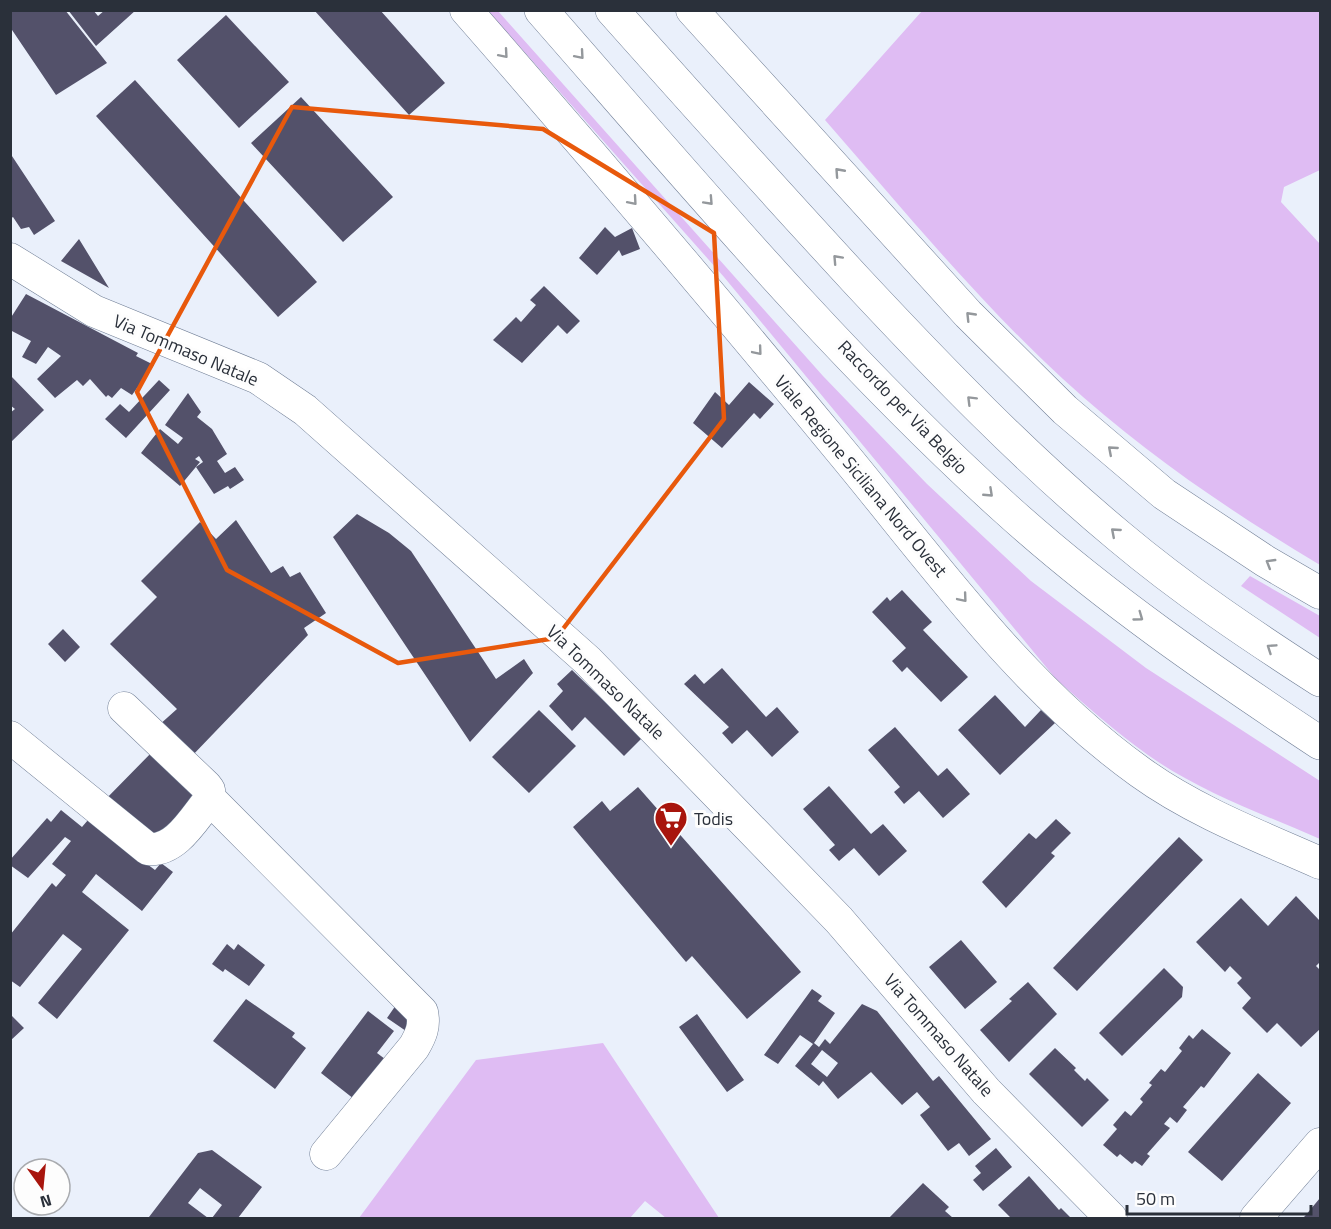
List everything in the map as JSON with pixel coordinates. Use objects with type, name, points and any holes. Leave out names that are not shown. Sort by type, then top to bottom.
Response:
[{"type":"highway","name":"Raccordo per Via Belgio","points":[[542,10],[687,176],[812,314],[959,465],[1070,564],[1129,609],[1320,743]]},
{"type":"highway","points":[[612,10],[754,170],[932,362],[1047,473],[1120,538],[1202,600],[1320,680]]},
{"type":"street","name":"Viale Regione Siciliana Nord Ovest","points":[[466,10],[667,241],[985,626],[1046,693],[1094,737],[1142,774],[1196,807],[1320,863]]},
{"type":"street","points":[[692,10],[968,314],[1065,410],[1164,494],[1266,561],[1320,593]]},
{"type":"street","name":"Via Tommaso Natale","points":[[10,259],[94,311],[258,378],[304,410],[587,660],[839,920],[986,1091],[1111,1218]]},
{"type":"street","points":[[124,708],[206,786],[210,799],[422,1012],[424,1021],[422,1033],[414,1047],[326,1154]]},
{"type":"street","points":[[10,737],[148,849],[165,848],[173,842],[210,799]]},
{"type":"street","points":[[1256,1218],[1320,1144]]},
{"type":"highlighted area","points":[[292,107],[543,129],[714,233],[724,419],[556,638],[398,663],[227,570],[137,392]]},
{"type":"shaded area","points":[[488,11],[498,11],[823,376],[927,484],[1031,581],[1146,668],[1320,781],[1320,839],[1232,802],[1168,768],[1124,737],[1056,679],[724,277]]},
{"type":"shaded area","points":[[922,11],[1320,11],[1320,170],[1284,187],[1281,202],[1320,244],[1320,565],[1187,479],[1093,406],[1031,349],[970,286],[825,120]]},
{"type":"shaded area","points":[[1250,576],[1320,616],[1320,638],[1241,586]]},
{"type":"shaded area","points":[[603,1043],[719,1218],[666,1218],[645,1201],[630,1218],[359,1218],[476,1060]]},
{"type":"building","points":[[10,10],[65,10],[107,63],[56,95],[10,27]]},
{"type":"building","points":[[68,10],[93,10],[98,16],[105,10],[136,10],[96,46]]},
{"type":"building","points":[[314,10],[380,10],[445,83],[409,115]]},
{"type":"building","points":[[226,15],[289,82],[239,128],[177,60]]},
{"type":"building","points":[[135,80],[317,282],[278,317],[96,116]]},
{"type":"building","points":[[301,97],[393,197],[343,242],[251,143]]},
{"type":"building","points":[[10,153],[55,221],[34,235],[29,227],[21,229],[13,217],[10,219]]},
{"type":"building","points":[[605,227],[615,237],[632,228],[640,249],[622,256],[619,250],[597,275],[579,258]]},
{"type":"building","points":[[79,239],[109,288],[61,261]]},
{"type":"building","points":[[544,286],[580,321],[567,334],[558,325],[522,363],[493,340],[516,317],[521,322],[536,305],[530,300]]},
{"type":"building","points":[[26,294],[138,353],[136,356],[154,365],[132,395],[121,388],[112,398],[108,395],[106,397],[90,379],[83,386],[77,380],[55,398],[37,379],[61,356],[48,347],[36,364],[22,357],[31,341],[10,330],[10,319]]},
{"type":"building","points":[[10,375],[44,410],[10,443],[10,413],[15,409],[10,405]]},
{"type":"building","points":[[159,380],[170,390],[126,438],[105,419],[120,404],[129,412]]},
{"type":"building","points":[[749,382],[774,404],[760,419],[754,413],[722,448],[693,423],[715,392],[729,405]]},
{"type":"building","points":[[188,393],[201,412],[197,417],[212,429],[227,454],[217,461],[225,473],[235,467],[244,480],[230,489],[228,486],[214,494],[196,467],[203,462],[199,456],[195,459],[200,462],[180,486],[141,453],[160,429],[178,444],[183,438],[165,425]]},
{"type":"building","points":[[357,514],[389,533],[411,551],[496,679],[524,659],[533,673],[470,742],[333,537]]},
{"type":"building","points":[[236,520],[271,573],[283,566],[290,577],[300,572],[326,613],[304,628],[308,635],[190,758],[158,726],[177,709],[110,644],[157,597],[141,581],[200,522],[216,539]]},
{"type":"building","points":[[902,590],[932,622],[923,630],[968,677],[941,702],[907,667],[902,672],[892,661],[906,648],[872,612],[887,597],[890,601]]},
{"type":"building","points":[[63,629],[80,647],[65,662],[48,644]]},
{"type":"building","points":[[722,668],[766,717],[777,707],[799,732],[772,757],[747,730],[732,744],[722,733],[729,727],[684,684],[695,674],[704,684]]},
{"type":"building","points":[[572,670],[642,738],[624,756],[585,717],[572,731],[549,706],[563,691],[557,684]]},
{"type":"building","points":[[995,695],[1025,727],[1041,710],[1055,723],[1000,775],[958,730]]},
{"type":"building","points":[[539,710],[576,746],[529,793],[492,757]]},
{"type":"building","points":[[895,727],[938,776],[947,768],[970,794],[943,818],[919,791],[904,804],[894,792],[900,787],[868,750]]},
{"type":"building","points":[[154,750],[202,797],[152,841],[101,804]]},
{"type":"building","points":[[829,786],[871,834],[883,824],[907,851],[879,876],[854,848],[839,861],[829,850],[835,845],[803,809]]},
{"type":"building","points":[[638,787],[801,972],[747,1019],[692,956],[686,962],[573,827],[602,801],[610,811]]},
{"type":"building","points":[[61,810],[82,827],[88,820],[155,870],[161,863],[173,872],[142,911],[96,874],[82,892],[129,930],[57,1019],[38,1003],[82,949],[63,934],[20,987],[10,980],[10,935],[52,883],[56,887],[66,875],[52,864],[71,841],[65,837],[28,878],[10,865],[10,860],[47,818],[51,822]]},
{"type":"building","points":[[1056,819],[1071,833],[1051,853],[1055,856],[1006,908],[982,882],[1029,833],[1036,839]]},
{"type":"building","points":[[1179,837],[1203,860],[1077,991],[1053,968]]},
{"type":"building","points":[[1296,896],[1320,921],[1320,962],[1316,966],[1320,970],[1320,1029],[1301,1047],[1277,1023],[1267,1033],[1242,1008],[1251,998],[1237,983],[1242,978],[1230,966],[1225,972],[1196,942],[1241,898],[1268,926]]},
{"type":"building","points":[[961,940],[997,982],[965,1009],[929,967]]},
{"type":"building","points":[[227,944],[234,950],[238,944],[265,965],[249,986],[225,969],[223,972],[212,964]]},
{"type":"building","points":[[1164,968],[1183,987],[1182,997],[1122,1056],[1099,1033]]},
{"type":"building","points":[[1028,982],[1057,1014],[1009,1062],[980,1030],[1012,1001],[1009,999]]},
{"type":"building","points":[[812,989],[822,996],[818,1001],[835,1013],[814,1043],[819,1047],[825,1039],[830,1044],[862,1004],[877,1011],[933,1081],[939,1076],[991,1139],[969,1156],[959,1143],[948,1151],[920,1115],[930,1107],[917,1092],[902,1105],[871,1072],[838,1099],[823,1081],[819,1086],[795,1066],[813,1044],[800,1035],[778,1064],[764,1055]],"holes":[[[822,1050],[838,1063],[827,1077],[811,1064]]]},
{"type":"building","points":[[246,999],[295,1033],[292,1037],[306,1048],[275,1089],[213,1041]]},
{"type":"building","points":[[396,1005],[415,1018],[406,1031],[387,1018]]},
{"type":"building","points":[[368,1011],[394,1031],[377,1053],[385,1059],[354,1099],[321,1073]]},
{"type":"building","points":[[10,1014],[24,1028],[10,1041]]},
{"type":"building","points":[[697,1014],[744,1080],[727,1092],[679,1027]]},
{"type":"building","points":[[1202,1029],[1231,1053],[1204,1088],[1201,1086],[1183,1107],[1187,1110],[1177,1123],[1170,1117],[1164,1124],[1170,1128],[1147,1154],[1150,1156],[1142,1166],[1135,1161],[1132,1164],[1120,1154],[1117,1157],[1103,1145],[1117,1129],[1113,1125],[1125,1111],[1131,1116],[1143,1102],[1140,1099],[1152,1085],[1149,1083],[1161,1069],[1165,1072],[1182,1051],[1179,1048],[1189,1035],[1193,1039]]},
{"type":"building","points":[[1055,1048],[1076,1068],[1074,1070],[1085,1081],[1087,1078],[1109,1100],[1082,1127],[1029,1074]]},
{"type":"building","points":[[1258,1073],[1291,1103],[1222,1181],[1188,1152]]},
{"type":"building","points":[[996,1148],[1012,1167],[983,1191],[973,1180],[981,1173],[975,1166]]},
{"type":"building","points":[[212,1150],[262,1187],[238,1218],[212,1218],[222,1205],[200,1188],[188,1203],[208,1218],[149,1217],[198,1153]]},
{"type":"building","points":[[1029,1176],[1059,1210],[1061,1208],[1071,1218],[1011,1218],[998,1205]]},
{"type":"building","points":[[923,1183],[949,1207],[945,1211],[953,1218],[889,1218]]},
{"type":"building","points":[[1320,1198],[1320,1218],[1303,1218],[1305,1216]]},
{"type":"place","name":"Todis","points":[[671,847]]}]
